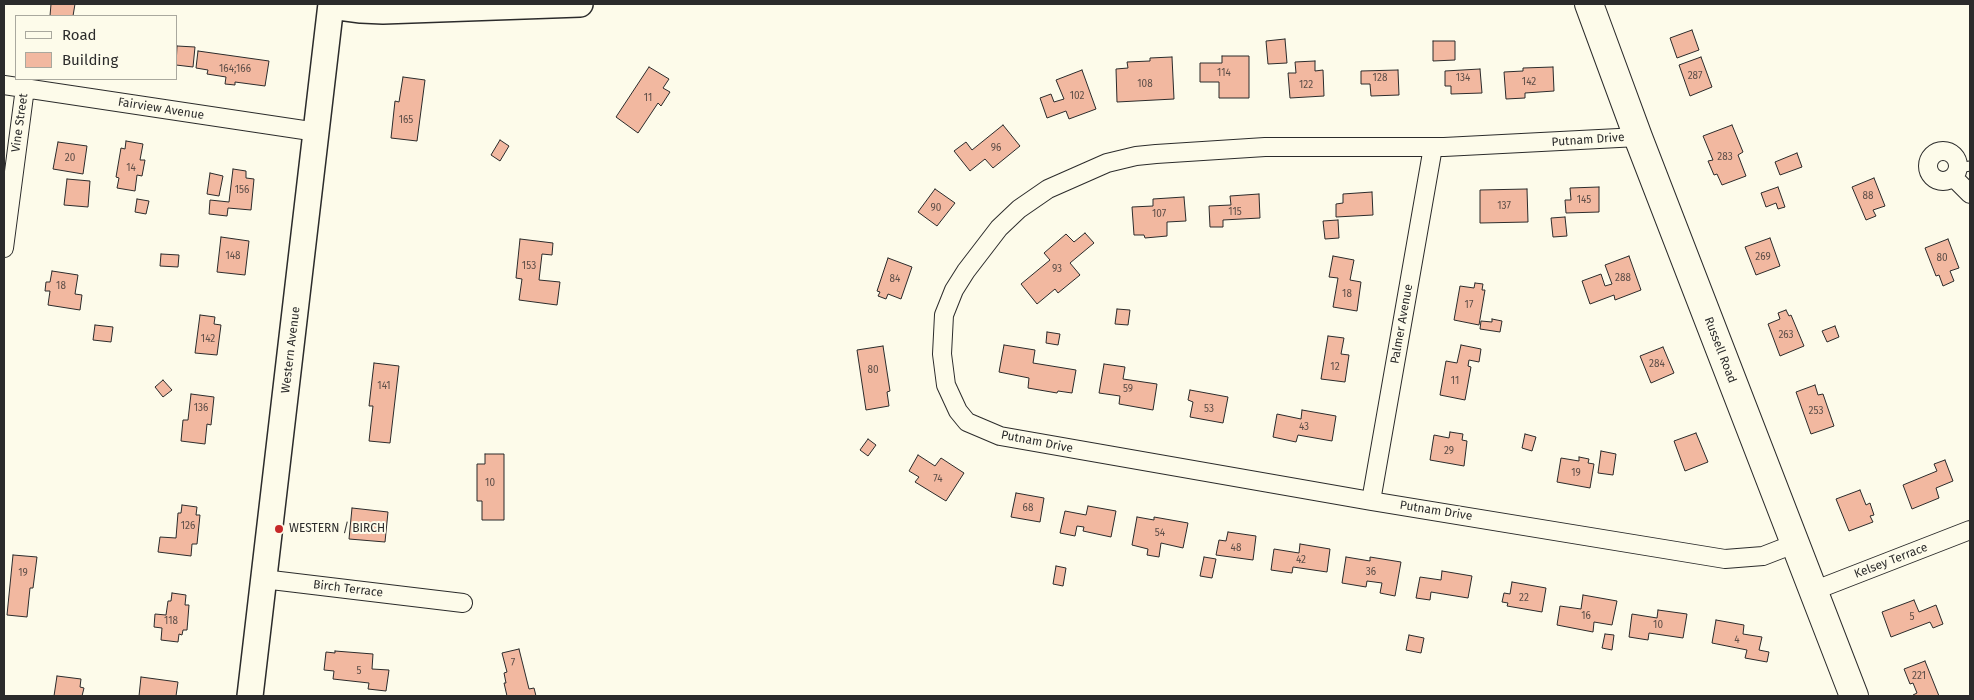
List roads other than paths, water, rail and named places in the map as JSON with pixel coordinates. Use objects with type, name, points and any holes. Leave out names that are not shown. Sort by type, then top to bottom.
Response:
[{"type":"main road","points":[[331,5],[361,10],[383,11],[580,4]]},
{"type":"main road","name":"Russell Road","points":[[1589,4],[1638,137],[1854,696]]},
{"type":"main road","name":"Western Avenue","points":[[250,696],[331,5]]},
{"type":"street","name":"Fairview Avenue","points":[[4,85],[317,132]]},
{"type":"street","name":"Vine Street","points":[[4,248],[25,88]]},
{"type":"street","name":"Putnam Drive","points":[[1638,137],[1432,147],[1265,147],[1136,156],[1106,163],[1048,189],[1025,205],[1008,220],[966,271],[954,290],[944,315],[942,354],[946,385],[958,411],[967,422],[977,428],[1000,436],[1026,441],[1371,501],[1725,559],[1763,556],[1794,544]]},
{"type":"street","name":"Palmer Avenue","points":[[1371,501],[1432,147]]},
{"type":"street","points":[[1960,170],[1970,194]]},
{"type":"street","name":"Kelsey Terrace","points":[[1812,591],[1970,530]]},
{"type":"street","name":"Birch Terrace","points":[[263,579],[463,603]]},
{"type":"place","name":"WESTERN / BIRCH","points":[[279,529]]}]
